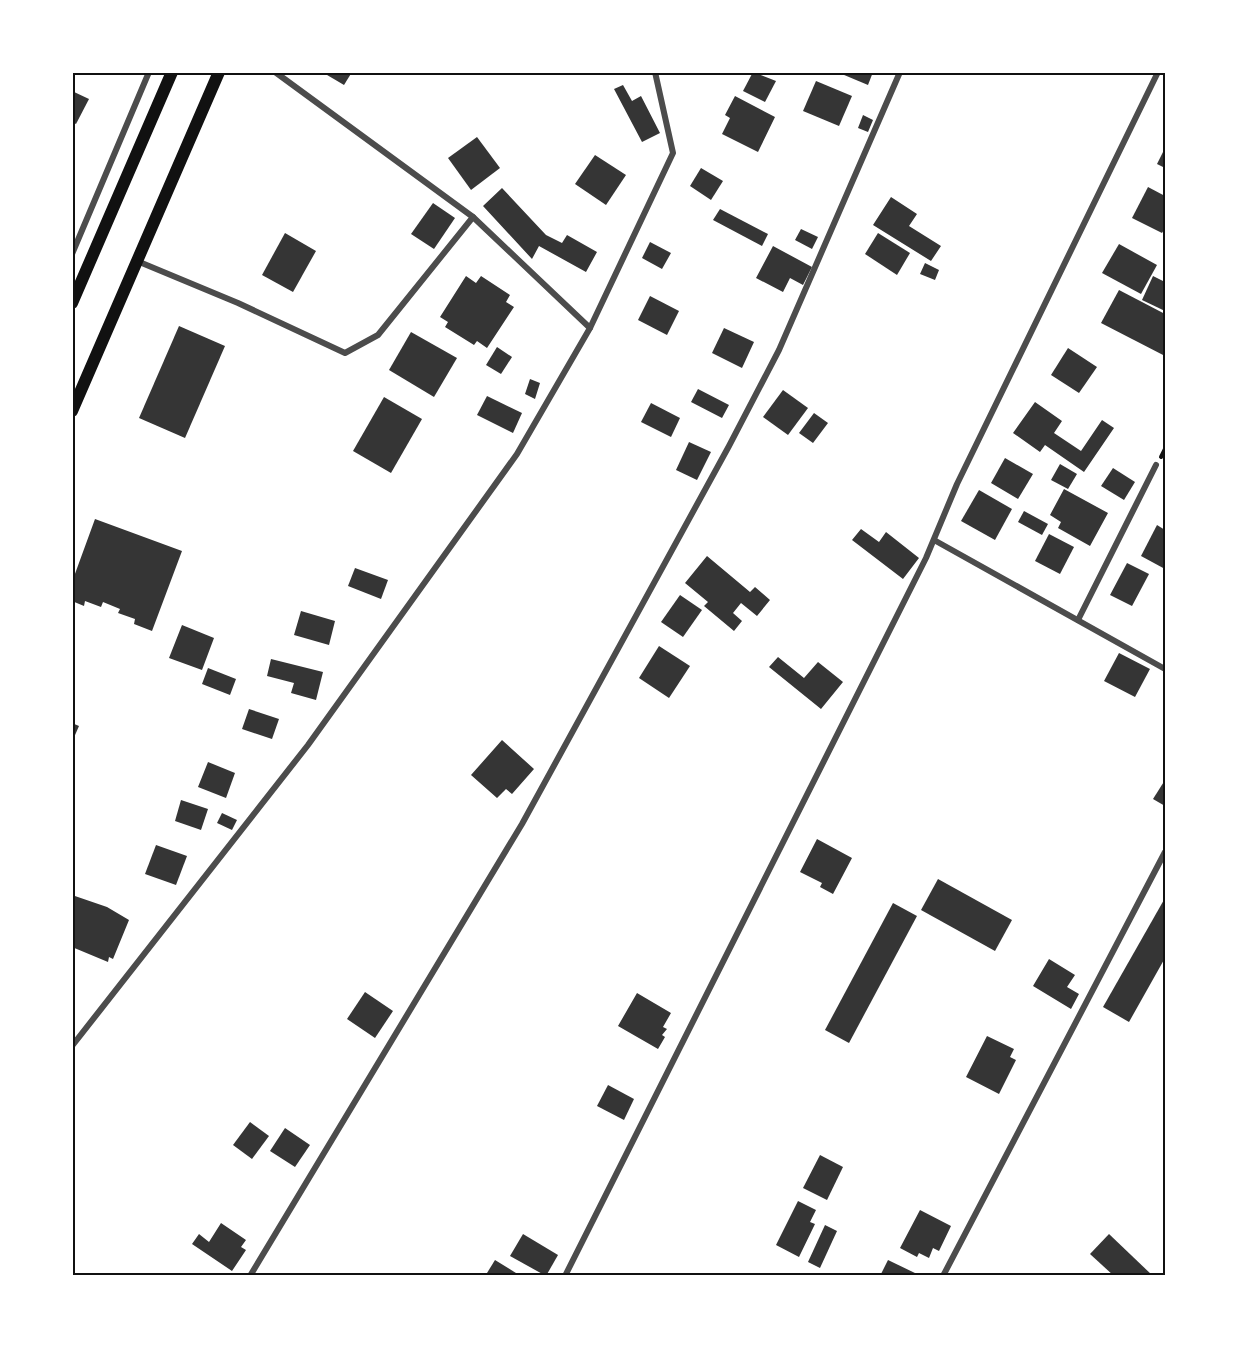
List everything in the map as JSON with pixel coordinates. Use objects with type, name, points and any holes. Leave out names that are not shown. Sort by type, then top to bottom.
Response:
[{"type":"main road","points":[[72,303],[172,72]]},
{"type":"main road","points":[[72,411],[219,72]]},
{"type":"street","points":[[72,254],[149,72]]},
{"type":"street","points":[[275,72],[473,217],[590,328]]},
{"type":"street","points":[[72,1046],[308,745],[517,454],[590,328],[673,153],[655,72]]},
{"type":"street","points":[[250,1276],[522,824],[729,446],[779,350],[900,72]]},
{"type":"street","points":[[565,1276],[934,540],[962,473],[1158,72]]},
{"type":"street","points":[[136,261],[238,303],[345,353],[378,335],[473,217]]},
{"type":"street","points":[[1078,620],[1156,465]]},
{"type":"street","points":[[934,540],[1165,669]]},
{"type":"street","points":[[943,1276],[1165,852]]},
{"type":"building","points":[[322,72],[352,72],[344,85]]},
{"type":"building","points":[[753,72],[776,81],[765,102],[743,91]]},
{"type":"building","points":[[837,72],[873,72],[868,85]]},
{"type":"building","points":[[816,81],[852,96],[839,126],[803,111]]},
{"type":"building","points":[[623,85],[632,101],[641,96],[660,133],[642,142],[614,89]]},
{"type":"building","points":[[72,91],[89,99],[76,124],[72,122]]},
{"type":"building","points":[[735,96],[775,117],[758,152],[722,134],[730,118],[725,115]]},
{"type":"building","points":[[863,115],[873,120],[868,132],[858,128]]},
{"type":"building","points":[[477,137],[500,168],[471,190],[448,158]]},
{"type":"building","points":[[1165,148],[1165,168],[1157,164]]},
{"type":"building","points":[[595,155],[626,175],[606,205],[575,184]]},
{"type":"building","points":[[701,168],[723,181],[711,200],[690,186]]},
{"type":"building","points":[[1148,187],[1165,196],[1165,228],[1162,233],[1132,218]]},
{"type":"building","points":[[502,188],[546,235],[562,243],[567,235],[597,252],[586,272],[539,246],[532,259],[483,206]]},
{"type":"building","points":[[891,197],[917,214],[909,226],[941,246],[931,261],[873,225]]},
{"type":"building","points":[[433,203],[455,218],[434,249],[411,234]]},
{"type":"building","points":[[720,209],[768,234],[762,246],[713,220]]},
{"type":"building","points":[[801,229],[818,237],[812,249],[795,240]]},
{"type":"building","points":[[285,233],[316,251],[293,292],[262,275]]},
{"type":"building","points":[[878,233],[910,253],[897,275],[865,254]]},
{"type":"building","points":[[650,242],[671,253],[662,269],[642,258]]},
{"type":"building","points":[[1119,244],[1157,265],[1141,294],[1102,273]]},
{"type":"building","points":[[773,246],[812,267],[803,285],[790,278],[783,292],[756,278]]},
{"type":"building","points":[[925,263],[939,270],[935,280],[920,274]]},
{"type":"building","points":[[466,276],[476,283],[481,276],[510,295],[506,302],[514,307],[487,348],[477,341],[474,345],[445,327],[448,322],[440,317]]},
{"type":"building","points":[[1153,276],[1165,282],[1165,311],[1142,300]]},
{"type":"building","points":[[1119,290],[1165,314],[1165,356],[1101,323]]},
{"type":"building","points":[[650,296],[679,311],[667,335],[638,320]]},
{"type":"building","points":[[179,326],[225,346],[185,438],[139,418]]},
{"type":"building","points":[[724,328],[754,342],[742,368],[712,353]]},
{"type":"building","points":[[411,332],[457,358],[434,397],[389,370]]},
{"type":"building","points":[[497,347],[512,357],[501,374],[486,365]]},
{"type":"building","points":[[1068,348],[1097,367],[1079,393],[1051,375]]},
{"type":"building","points":[[530,379],[540,383],[535,399],[525,394]]},
{"type":"building","points":[[698,389],[729,405],[722,418],[691,402]]},
{"type":"building","points":[[783,390],[808,408],[788,435],[763,417]]},
{"type":"building","points":[[487,396],[522,413],[513,433],[477,415]]},
{"type":"building","points":[[384,397],[422,419],[391,473],[353,451]]},
{"type":"building","points":[[1035,402],[1062,421],[1054,433],[1081,451],[1102,420],[1114,428],[1084,472],[1045,445],[1040,452],[1013,433]]},
{"type":"building","points":[[651,403],[680,418],[671,437],[641,422]]},
{"type":"building","points":[[814,413],[828,423],[813,443],[799,433]]},
{"type":"building","points":[[689,442],[711,452],[697,480],[676,470]]},
{"type":"building","points":[[1005,458],[1033,474],[1018,499],[991,483]]},
{"type":"building","points":[[1060,464],[1077,474],[1068,489],[1051,480]]},
{"type":"building","points":[[1113,468],[1135,482],[1124,500],[1101,486]]},
{"type":"building","points":[[1064,489],[1108,513],[1090,546],[1058,528],[1061,522],[1050,515]]},
{"type":"building","points":[[979,490],[1012,509],[995,540],[961,521]]},
{"type":"building","points":[[1024,511],[1048,524],[1042,535],[1018,522]]},
{"type":"building","points":[[95,519],[182,551],[152,631],[134,624],[135,619],[118,613],[120,609],[103,602],[101,607],[85,601],[84,606],[72,601],[72,582]]},
{"type":"building","points":[[1157,525],[1165,530],[1165,569],[1141,556]]},
{"type":"building","points":[[861,529],[879,542],[886,532],[919,558],[903,579],[852,540]]},
{"type":"building","points":[[1049,534],[1074,547],[1060,574],[1035,561]]},
{"type":"building","points":[[707,556],[750,592],[755,587],[770,600],[757,616],[741,603],[733,613],[742,621],[734,631],[704,606],[708,602],[685,583]]},
{"type":"building","points":[[1127,563],[1149,574],[1132,606],[1110,595]]},
{"type":"building","points":[[355,568],[388,580],[381,599],[348,586]]},
{"type":"building","points":[[680,595],[702,610],[683,637],[661,622]]},
{"type":"building","points":[[301,611],[335,621],[329,645],[294,635]]},
{"type":"building","points":[[182,625],[214,638],[202,670],[169,658]]},
{"type":"building","points":[[659,646],[690,666],[669,698],[639,678]]},
{"type":"building","points":[[1119,653],[1150,669],[1135,697],[1104,681]]},
{"type":"building","points":[[778,657],[804,678],[818,662],[843,682],[821,709],[769,667]]},
{"type":"building","points":[[271,659],[323,672],[316,700],[291,693],[294,683],[267,676]]},
{"type":"building","points":[[208,668],[236,679],[230,695],[202,684]]},
{"type":"building","points":[[249,709],[279,719],[272,739],[242,729]]},
{"type":"building","points":[[72,723],[79,726],[72,742]]},
{"type":"building","points":[[502,740],[534,769],[512,794],[506,789],[497,798],[471,775]]},
{"type":"building","points":[[208,762],[235,773],[226,798],[198,787]]},
{"type":"building","points":[[1165,780],[1165,806],[1153,799]]},
{"type":"building","points":[[181,800],[208,809],[201,830],[175,821]]},
{"type":"building","points":[[222,813],[237,820],[232,830],[217,823]]},
{"type":"building","points":[[817,839],[852,858],[833,894],[820,887],[822,883],[800,872]]},
{"type":"building","points":[[156,845],[187,856],[176,885],[145,874]]},
{"type":"building","points":[[938,879],[1012,920],[995,951],[921,910]]},
{"type":"building","points":[[72,895],[107,907],[129,920],[113,959],[109,957],[108,962],[72,947]]},
{"type":"building","points":[[1165,898],[1165,958],[1129,1022],[1103,1007]]},
{"type":"building","points":[[893,903],[917,916],[849,1043],[825,1030]]},
{"type":"building","points":[[1049,959],[1075,975],[1067,987],[1079,994],[1071,1009],[1033,986]]},
{"type":"building","points":[[365,992],[393,1011],[375,1038],[347,1019]]},
{"type":"building","points":[[637,993],[671,1013],[663,1027],[667,1029],[662,1035],[665,1037],[658,1049],[618,1026]]},
{"type":"building","points":[[987,1036],[1014,1049],[1010,1057],[1016,1060],[999,1094],[966,1077]]},
{"type":"building","points":[[608,1085],[634,1099],[624,1120],[597,1106]]},
{"type":"building","points":[[250,1122],[269,1136],[252,1159],[233,1145]]},
{"type":"building","points":[[285,1128],[310,1145],[295,1167],[270,1151]]},
{"type":"building","points":[[820,1155],[843,1167],[827,1200],[803,1188]]},
{"type":"building","points":[[798,1201],[816,1210],[810,1222],[815,1224],[799,1257],[776,1245]]},
{"type":"building","points":[[920,1210],[951,1226],[939,1251],[933,1248],[929,1258],[919,1253],[917,1257],[900,1248]]},
{"type":"building","points":[[221,1223],[246,1240],[241,1247],[246,1250],[232,1271],[192,1244],[199,1234],[209,1242]]},
{"type":"building","points":[[825,1225],[837,1231],[820,1268],[808,1262]]},
{"type":"building","points":[[523,1234],[558,1255],[546,1276],[510,1256]]},
{"type":"building","points":[[1109,1234],[1153,1276],[1114,1276],[1090,1254]]},
{"type":"building","points":[[495,1260],[516,1273],[513,1276],[491,1276],[487,1273]]},
{"type":"building","points":[[888,1260],[917,1274],[916,1276],[880,1276]]}]
